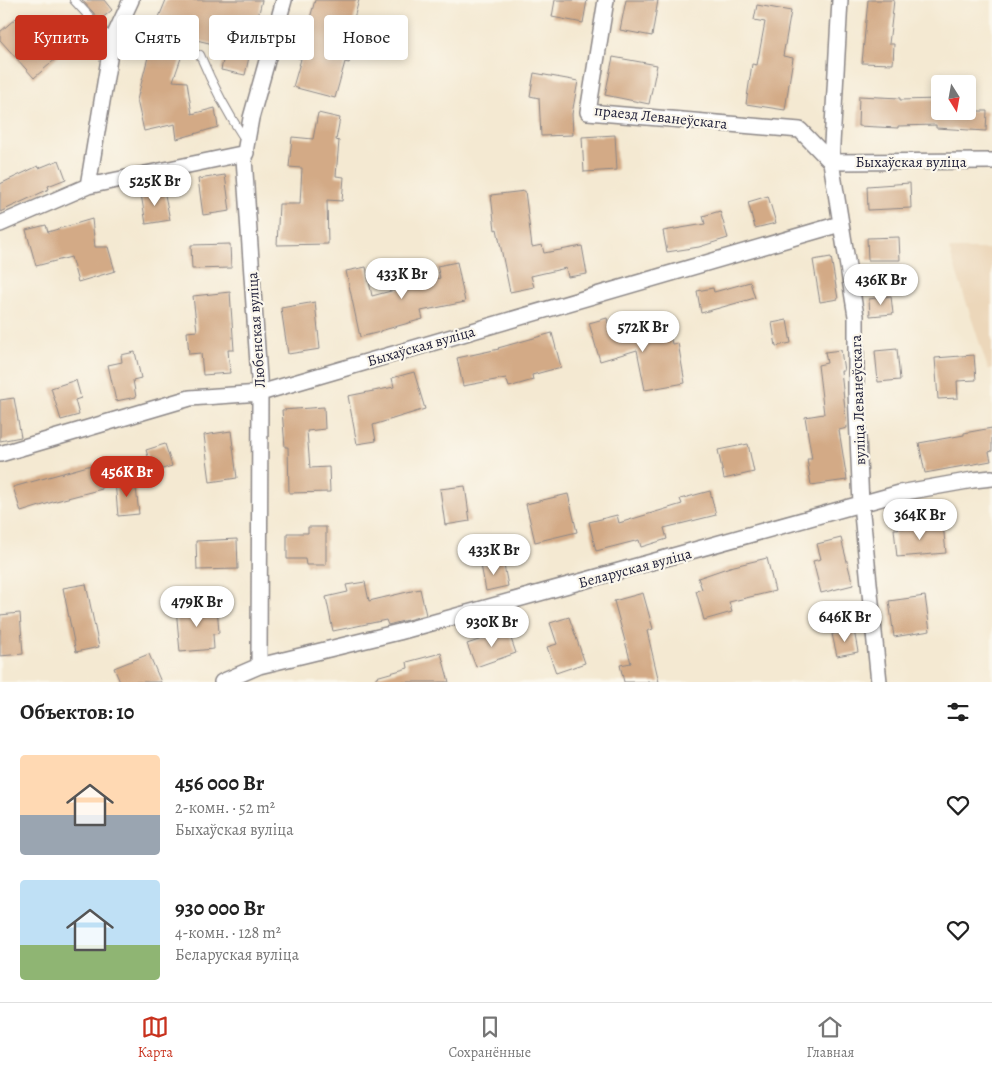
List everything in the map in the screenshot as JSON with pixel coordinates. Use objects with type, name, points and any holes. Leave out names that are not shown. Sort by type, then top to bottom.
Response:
[{"type":"street","points":[[88,186],[112,41],[131,0]]},
{"type":"street","name":"Любенская вуліца","points":[[259,666],[260,393],[244,158],[252,118],[284,0]]},
{"type":"street","name":"праезд Леванеўскага","points":[[606,0],[588,112],[800,130],[831,162]]},
{"type":"street","name":"вуліца Леванеўскага","points":[[840,0],[831,162],[856,316],[856,392],[861,504],[879,682]]},
{"type":"street","points":[[0,224],[88,186],[247,148]]},
{"type":"street","name":"Быхаўская вуліца","points":[[831,162],[992,161]]},
{"type":"street","name":"Быхаўская вуліца","points":[[0,454],[190,398],[260,393],[840,224]]},
{"type":"street","name":"Беларуская вуліца","points":[[222,682],[259,666],[408,630],[900,493],[992,478]]},
{"type":"lane","points":[[74,0],[112,41]]},
{"type":"lane","points":[[200,55],[247,148]]},
{"type":"shaded area","points":[[949,249],[992,249],[992,369],[988,369]]},
{"type":"building","points":[[82,0],[104,0],[112,10],[106,15],[96,15]]},
{"type":"building","points":[[166,0],[262,0],[259,15],[209,15],[209,43],[199,41],[199,15],[160,15]]},
{"type":"building","points":[[315,0],[359,0],[355,15],[324,15],[324,60],[350,60],[349,63],[345,62],[335,98],[293,87],[301,60],[314,60],[314,15],[311,15]]},
{"type":"building","points":[[555,0],[587,0],[583,23],[552,17]]},
{"type":"building","points":[[626,0],[658,0],[652,36],[620,30]]},
{"type":"building","points":[[868,0],[894,0],[889,44],[894,44],[893,64],[862,63]]},
{"type":"building","points":[[757,5],[791,11],[783,56],[793,58],[785,110],[746,104],[752,64],[757,65],[765,22],[754,20]]},
{"type":"building","points":[[15,19],[15,57],[0,40],[0,32]]},
{"type":"building","points":[[613,57],[657,65],[649,104],[605,95]]},
{"type":"building","points":[[18,60],[54,60],[34,78]]},
{"type":"building","points":[[147,60],[180,60],[173,81],[187,82],[192,114],[215,108],[218,127],[177,139],[175,124],[144,131],[137,100]]},
{"type":"building","points":[[223,60],[248,60],[245,75],[221,70]]},
{"type":"building","points":[[534,73],[578,81],[572,114],[573,135],[541,136],[539,98],[530,96]]},
{"type":"building","points":[[859,96],[900,98],[900,100],[931,99],[931,120],[976,120],[976,111],[987,111],[986,131],[936,128],[936,125],[898,126],[898,128],[858,126]]},
{"type":"building","points":[[318,113],[340,118],[336,140],[339,141],[336,176],[344,177],[342,201],[327,200],[328,244],[277,245],[279,204],[300,204],[302,168],[289,167],[292,137],[313,139]]},
{"type":"building","points":[[615,135],[617,170],[584,172],[582,137]]},
{"type":"building","points":[[59,160],[66,179],[48,186],[49,189],[0,212],[0,184],[38,166],[39,168]]},
{"type":"building","points":[[225,175],[230,211],[203,215],[198,179]]},
{"type":"building","points":[[910,183],[911,208],[868,210],[867,186]]},
{"type":"building","points":[[164,190],[170,220],[146,224],[141,194]]},
{"type":"building","points":[[525,191],[532,247],[542,245],[544,253],[582,246],[587,274],[568,277],[566,268],[531,276],[534,287],[510,292],[497,229],[495,230],[491,195]]},
{"type":"building","points":[[768,196],[776,223],[755,228],[748,202]]},
{"type":"building","points":[[720,211],[728,238],[699,247],[667,252],[663,231],[705,224],[703,216]]},
{"type":"building","points":[[92,219],[95,247],[108,247],[115,271],[78,282],[71,257],[36,266],[26,230],[46,225],[48,232]]},
{"type":"building","points":[[899,237],[900,260],[868,260],[867,238]]},
{"type":"building","points":[[230,244],[231,268],[192,269],[191,245]]},
{"type":"building","points":[[831,257],[838,299],[820,302],[813,260]]},
{"type":"building","points":[[457,262],[465,302],[421,311],[423,319],[360,337],[346,271],[366,267],[372,296],[440,278],[437,266]]},
{"type":"building","points":[[750,282],[755,298],[701,313],[697,291],[713,288],[714,292]]},
{"type":"building","points":[[230,292],[234,350],[228,350],[230,373],[203,375],[201,353],[189,354],[187,332],[197,331],[193,296]]},
{"type":"building","points":[[891,296],[893,314],[870,316],[869,299]]},
{"type":"building","points":[[315,302],[320,349],[288,354],[281,308]]},
{"type":"building","points":[[607,318],[612,337],[668,327],[672,344],[678,343],[685,383],[645,390],[637,350],[600,361],[589,323]]},
{"type":"building","points":[[787,320],[791,343],[776,346],[772,323]]},
{"type":"building","points":[[552,333],[561,367],[532,375],[533,380],[509,387],[506,378],[463,386],[457,358],[499,349]]},
{"type":"building","points":[[897,349],[900,380],[878,382],[875,351]]},
{"type":"building","points":[[841,350],[844,371],[841,371],[847,428],[839,430],[847,480],[811,485],[807,459],[812,459],[805,417],[824,414],[818,365],[827,363],[825,352]]},
{"type":"building","points":[[135,352],[141,378],[133,380],[136,397],[116,401],[108,365],[122,362],[121,355]]},
{"type":"building","points":[[974,355],[976,380],[957,381],[958,398],[938,399],[935,358]]},
{"type":"building","points":[[414,372],[425,409],[373,425],[376,441],[357,444],[348,396],[394,387],[392,378]]},
{"type":"building","points":[[76,380],[81,398],[75,400],[79,415],[61,420],[51,388]]},
{"type":"building","points":[[14,398],[21,437],[0,441],[0,400]]},
{"type":"building","points":[[324,407],[325,429],[307,431],[310,468],[329,467],[330,492],[289,493],[288,447],[285,447],[282,410]]},
{"type":"building","points":[[992,428],[992,451],[989,452],[991,461],[925,473],[919,443]]},
{"type":"building","points":[[231,431],[237,478],[210,482],[204,435]]},
{"type":"building","points":[[165,444],[172,466],[153,472],[146,450]]},
{"type":"building","points":[[748,444],[754,472],[724,479],[718,450]]},
{"type":"building","points":[[95,464],[102,489],[21,512],[13,487]]},
{"type":"building","points":[[135,479],[139,514],[118,516],[115,481]]},
{"type":"building","points":[[465,486],[470,521],[445,525],[440,489]]},
{"type":"building","points":[[710,491],[716,515],[664,528],[667,539],[641,547],[639,540],[596,551],[589,522],[617,515],[619,523],[682,504],[680,499]]},
{"type":"building","points":[[568,494],[577,532],[535,542],[526,504]]},
{"type":"building","points":[[943,524],[946,553],[897,557],[894,529]]},
{"type":"building","points":[[308,527],[326,527],[326,565],[306,565],[305,559],[287,559],[287,533],[308,533]]},
{"type":"building","points":[[841,538],[853,585],[821,593],[813,561],[821,559],[817,544]]},
{"type":"building","points":[[237,539],[238,569],[197,570],[196,541]]},
{"type":"building","points":[[767,558],[775,591],[729,602],[732,612],[704,620],[696,591],[702,589],[698,578],[730,567]]},
{"type":"building","points":[[503,560],[508,586],[486,591],[481,565]]},
{"type":"building","points":[[365,582],[369,601],[420,589],[426,615],[388,625],[386,620],[333,631],[326,597],[348,592],[346,585]]},
{"type":"building","points":[[86,584],[99,647],[76,652],[63,588]]},
{"type":"building","points":[[643,593],[653,629],[647,631],[659,682],[624,682],[620,665],[631,663],[614,601]]},
{"type":"building","points":[[925,596],[930,631],[894,637],[889,601]]},
{"type":"building","points":[[217,605],[219,633],[213,634],[214,649],[180,652],[176,608]]},
{"type":"building","points":[[20,613],[23,654],[0,656],[0,615]]},
{"type":"building","points":[[569,617],[585,663],[556,673],[547,647],[557,644],[550,623]]},
{"type":"building","points":[[508,630],[516,653],[476,667],[467,644]]},
{"type":"building","points":[[854,630],[858,652],[837,656],[832,634]]},
{"type":"building","points":[[441,653],[449,682],[376,682],[376,677],[408,668],[407,662]]},
{"type":"building","points":[[149,654],[161,682],[120,682],[114,668]]}]
